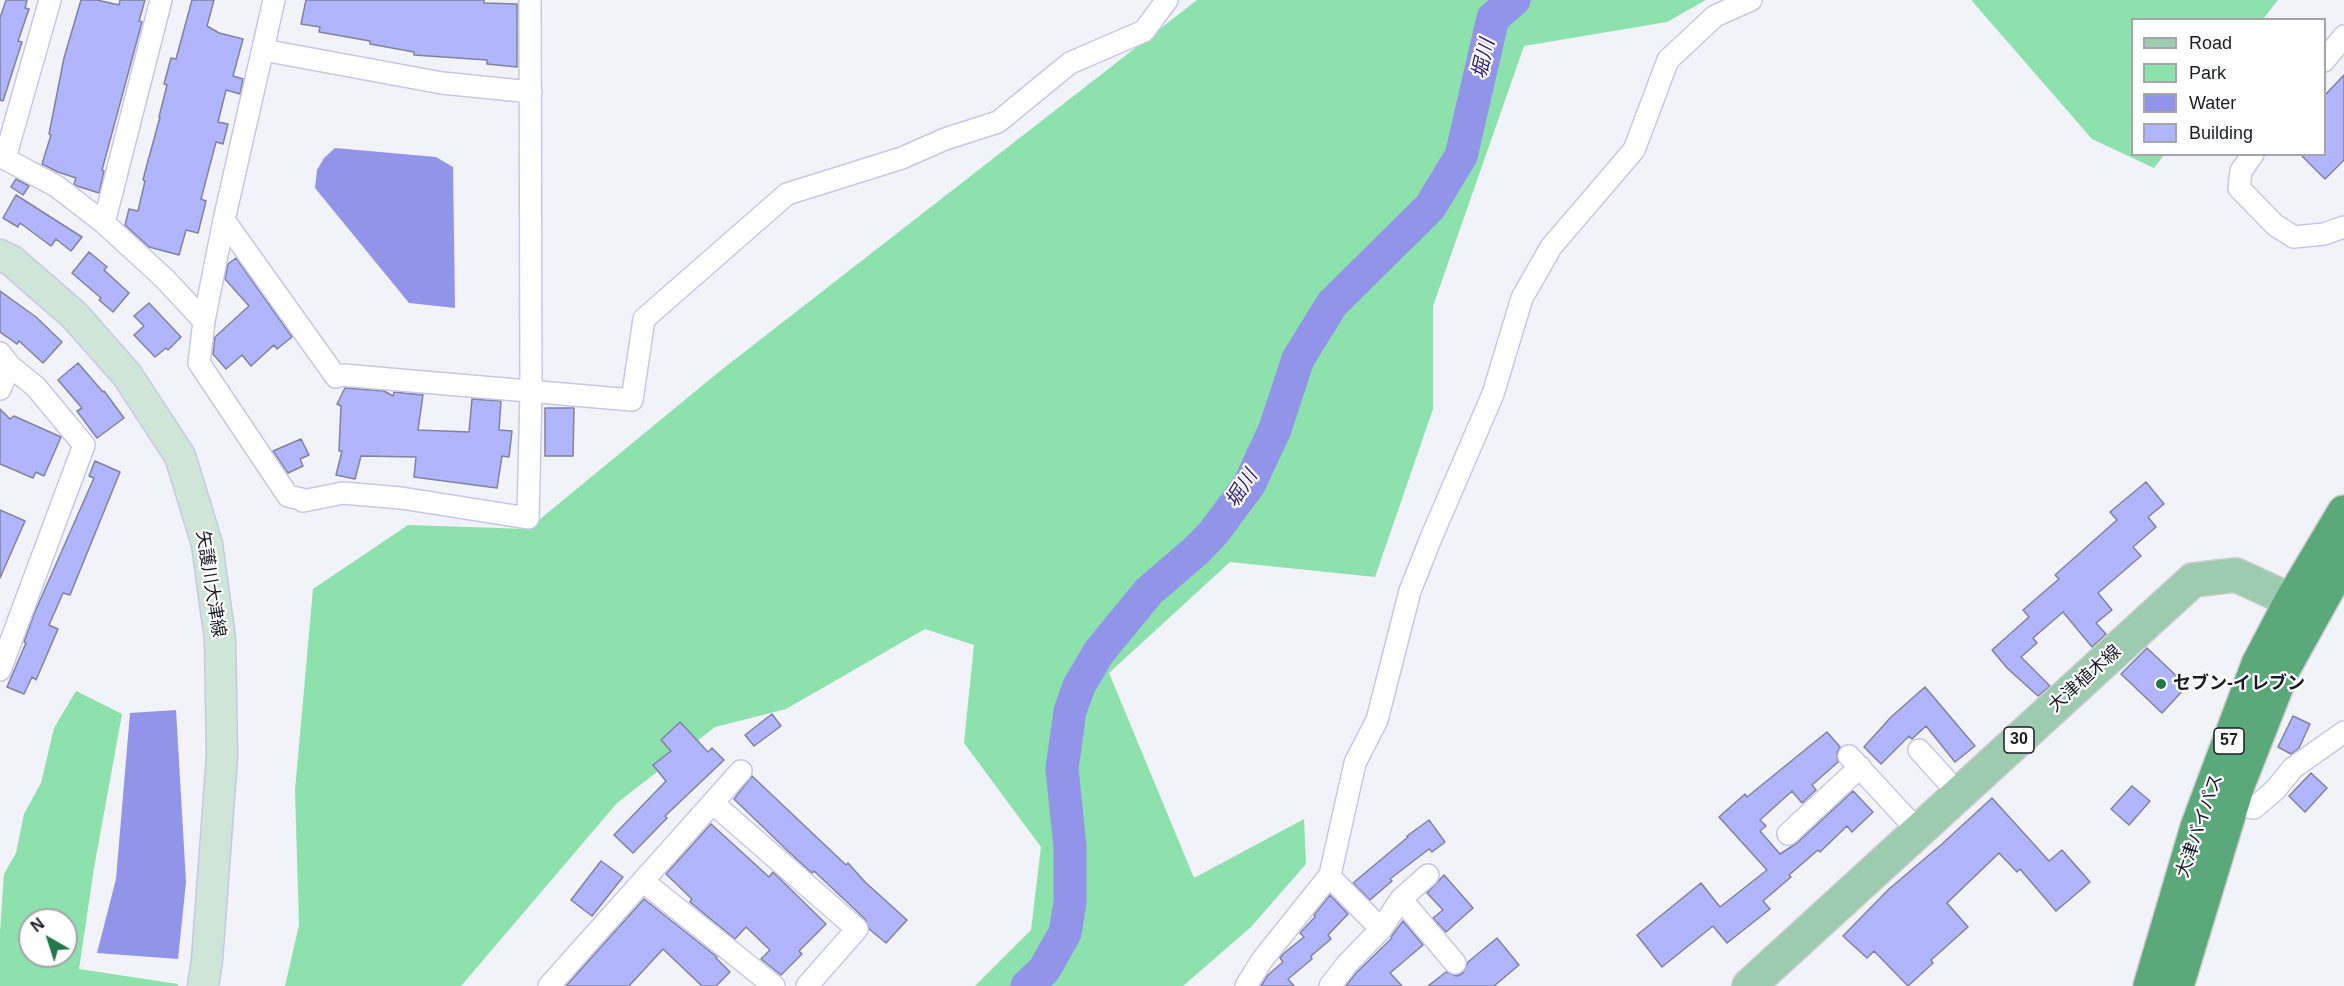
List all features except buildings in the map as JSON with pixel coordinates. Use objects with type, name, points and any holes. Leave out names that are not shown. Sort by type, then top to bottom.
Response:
[{"type":"highway","name":"大津バイパス","points":[[2177,986],[2238,784],[2284,668],[2302,606],[2344,512]]},
{"type":"highway","name":"大津バイパス","points":[[2150,986],[2197,827],[2258,664],[2302,606],[2344,560]]},
{"type":"main road","name":"矢護川大津線","points":[[0,255],[12,261],[75,316],[127,375],[180,456],[207,544],[220,639],[222,756],[207,960],[203,986]]},
{"type":"main road","name":"大津植木線","points":[[1749,986],[2193,580],[2236,575],[2302,606]]},
{"type":"street","points":[[50,0],[2,157],[56,186],[104,223],[165,279],[204,321]]},
{"type":"street","points":[[104,223],[161,0]]},
{"type":"street","points":[[274,0],[224,220],[204,321],[199,363],[288,496],[303,501],[344,493],[401,498],[528,518],[531,391],[530,0]]},
{"type":"street","points":[[224,220],[336,377],[344,375],[632,400],[644,319],[788,194],[902,158],[945,139],[998,122],[1070,63],[1144,31],[1167,0]]},
{"type":"street","points":[[1246,986],[1262,960],[1329,876],[1355,763],[1377,720],[1410,591],[1493,394],[1522,298],[1551,247],[1634,150],[1668,60],[1714,16],[1751,0]]},
{"type":"street","points":[[2326,60],[2344,36]]},
{"type":"street","points":[[263,50],[442,83],[531,92]]},
{"type":"street","points":[[2252,156],[2241,171],[2239,188],[2275,225],[2294,237],[2324,234],[2344,227]]},
{"type":"street","points":[[0,390],[5,360]]},
{"type":"street","points":[[0,670],[84,445],[36,387],[5,360]]},
{"type":"street","points":[[2233,803],[2254,808],[2275,790],[2293,768],[2344,732]]},
{"type":"street","points":[[1918,750],[1959,794]]},
{"type":"street","points":[[1788,834],[1855,761],[1918,831]]},
{"type":"street","points":[[549,986],[714,804],[741,771]]},
{"type":"street","points":[[714,804],[857,929],[807,986]]},
{"type":"street","points":[[1337,983],[1381,929],[1401,900],[1428,875]]},
{"type":"street","points":[[1329,876],[1381,929]]},
{"type":"street","points":[[644,882],[774,986]]},
{"type":"street","points":[[1401,900],[1455,963]]},
{"type":"green space","points":[[1197,0],[1706,0],[1667,22],[1524,46],[1433,306],[1433,409],[1375,577],[1230,562],[1109,673],[1194,878],[1304,819],[1306,864],[1251,927],[1183,986],[975,986],[1031,930],[1041,847],[964,743],[974,645],[925,629],[786,709],[715,727],[617,803],[461,986],[285,986],[299,925],[295,790],[313,589],[408,525],[528,529],[720,371]]},
{"type":"green space","points":[[2278,0],[2264,18],[2131,18],[2131,156],[2163,156],[2154,168],[2092,139],[1972,1]]},
{"type":"green space","points":[[76,691],[122,714],[94,868],[79,969],[178,984],[178,986],[0,986],[0,932],[4,874],[16,853],[24,814],[41,783],[54,728]]},
{"type":"water","points":[[335,148],[436,157],[453,167],[455,308],[409,303],[315,188],[317,170],[324,158]]},
{"type":"water","points":[[176,710],[186,882],[178,959],[97,953],[116,879],[130,713]]},
{"type":"waterway","name":"堀川","points":[[1027,986],[1044,970],[1065,933],[1070,903],[1070,847],[1062,769],[1070,711],[1079,686],[1099,652],[1149,591],[1197,550],[1214,532],[1249,485],[1275,429],[1298,359],[1332,304],[1430,207],[1461,156],[1493,18],[1514,0]]},
{"type":"place","name":"セブン-イレブン","points":[[2161,684]]}]
